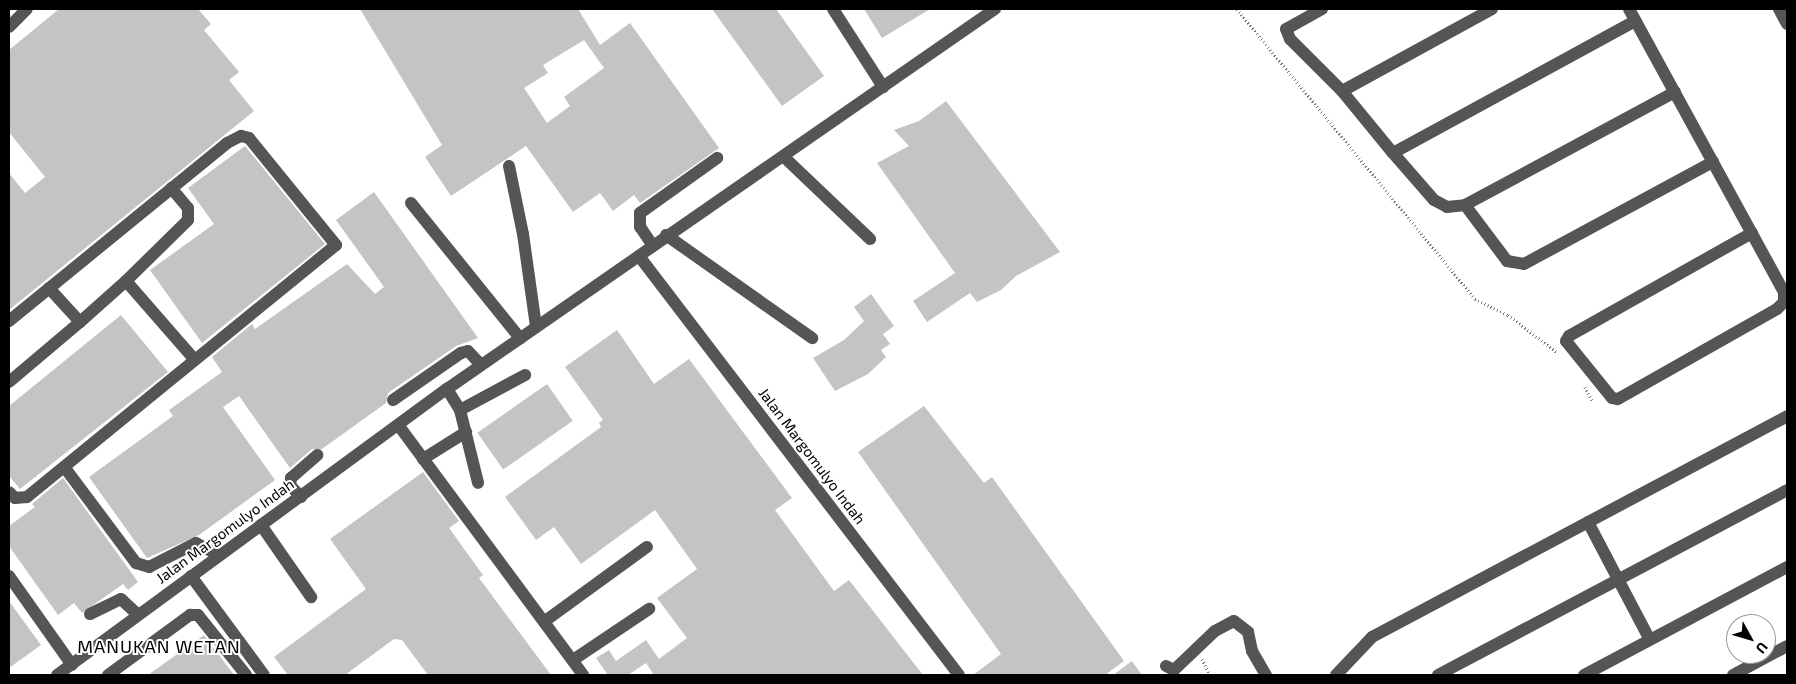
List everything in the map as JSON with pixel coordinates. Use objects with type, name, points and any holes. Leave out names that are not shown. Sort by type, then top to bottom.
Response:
[{"type":"street","points":[[9,26],[27,9]]},
{"type":"street","points":[[833,9],[883,87]]},
{"type":"street","name":"Jalan Margomulyo Indah","points":[[57,675],[137,614],[399,426],[447,389],[995,9]]},
{"type":"street","points":[[1322,9],[1286,29],[1296,46],[1342,91],[1434,200],[1447,207],[1465,205],[1675,92]]},
{"type":"street","points":[[1342,91],[1492,9]]},
{"type":"street","points":[[1629,9],[1635,21],[1675,92],[1752,233],[1784,292],[1784,302],[1777,309],[1618,399],[1612,398],[1566,341],[1569,336],[1752,233]]},
{"type":"street","points":[[1779,9],[1787,24]]},
{"type":"street","points":[[1393,153],[1635,21]]},
{"type":"street","points":[[9,321],[227,142],[241,136],[249,138],[336,245],[194,359],[65,468],[27,497],[15,498],[9,492]]},
{"type":"street","points":[[784,157],[870,239]]},
{"type":"street","points":[[653,246],[640,228],[640,213],[717,158]]},
{"type":"street","points":[[1465,205],[1507,261],[1524,264],[1713,162]]},
{"type":"street","points":[[509,166],[536,327]]},
{"type":"street","points":[[9,382],[126,281],[188,220],[188,208],[171,188]]},
{"type":"street","points":[[411,202],[520,338]]},
{"type":"street","points":[[666,236],[812,338]]},
{"type":"street","name":"Jalan Margomulyo Indah","points":[[640,256],[959,675]]},
{"type":"street","points":[[126,281],[194,359]]},
{"type":"street","points":[[49,288],[80,322]]},
{"type":"street","points":[[393,400],[461,352],[468,351],[481,365]]},
{"type":"street","points":[[460,410],[525,375]]},
{"type":"street","points":[[447,389],[460,410],[478,484]]},
{"type":"street","points":[[1336,675],[1372,638],[1787,416]]},
{"type":"street","points":[[399,426],[545,621],[583,675]]},
{"type":"street","points":[[423,459],[466,432]]},
{"type":"street","points":[[300,497],[290,485],[291,478],[317,455]]},
{"type":"street","points":[[65,468],[136,563],[148,568],[196,543],[219,555]]},
{"type":"street","points":[[1438,675],[1787,490]]},
{"type":"street","points":[[1588,522],[1650,640]]},
{"type":"street","points":[[260,525],[311,597]]},
{"type":"street","points":[[545,621],[647,547]]},
{"type":"street","points":[[1584,675],[1787,567]]},
{"type":"street","points":[[9,576],[72,665]]},
{"type":"street","points":[[191,576],[264,675]]},
{"type":"street","points":[[90,614],[121,599],[137,614]]},
{"type":"street","points":[[572,660],[649,609]]},
{"type":"street","points":[[108,675],[190,615],[198,615],[246,675]]},
{"type":"street","points":[[1166,666],[1174,670],[1223,625],[1240,622],[1248,632],[1252,651],[1266,675]]},
{"type":"street","points":[[1733,675],[1787,646]]},
{"type":"path","points":[[1237,9],[1475,300],[1508,315],[1566,360]]},
{"type":"path","points":[[1580,378],[1592,400]]},
{"type":"path","points":[[1196,651],[1210,675]]},
{"type":"building","points":[[59,9],[198,9],[211,24],[204,30],[239,72],[229,80],[254,111],[9,310],[9,173],[25,193],[45,177],[9,132],[9,50]]},
{"type":"building","points":[[360,9],[578,9],[600,45],[630,23],[719,148],[640,203],[634,195],[613,211],[600,193],[573,212],[526,146],[451,196],[425,157],[442,145]],"holes":[[[584,40],[604,68],[564,97],[570,106],[547,123],[524,88],[548,73],[543,65]]]},
{"type":"building","points":[[712,9],[776,9],[824,76],[782,106]]},
{"type":"building","points":[[864,9],[930,9],[882,38]]},
{"type":"building","points":[[946,101],[1060,252],[1016,276],[1001,290],[977,302],[970,293],[927,322],[913,301],[955,273],[877,163],[909,146],[894,130],[919,121]]},
{"type":"building","points":[[245,146],[325,244],[202,343],[150,270],[214,224],[188,188]]},
{"type":"building","points":[[374,192],[478,338],[456,346],[388,393],[386,403],[322,449],[312,449],[290,468],[239,396],[223,407],[275,480],[199,535],[147,558],[89,477],[173,416],[169,410],[222,372],[212,357],[252,324],[255,329],[347,264],[375,294],[384,287],[336,220]]},
{"type":"building","points":[[871,294],[894,326],[883,334],[890,344],[881,350],[886,357],[868,374],[835,391],[813,358],[844,340],[864,321],[854,307]]},
{"type":"building","points":[[121,315],[168,372],[20,489],[9,476],[9,406]]},
{"type":"building","points":[[617,330],[654,384],[689,359],[792,498],[775,510],[834,591],[849,580],[923,675],[654,675],[646,663],[628,675],[608,675],[596,658],[609,650],[616,661],[646,640],[659,659],[687,638],[657,598],[697,569],[655,510],[581,564],[554,527],[536,540],[505,497],[601,427],[599,423],[603,420],[565,367]]},
{"type":"building","points":[[547,384],[573,421],[503,470],[477,433]]},
{"type":"building","points":[[924,406],[984,483],[992,477],[1124,661],[1105,675],[973,675],[1001,654],[858,452]]},
{"type":"building","points":[[423,472],[459,521],[449,528],[483,575],[479,578],[551,675],[428,675],[402,640],[394,639],[345,675],[288,675],[274,657],[366,589],[330,539]]},
{"type":"building","points":[[63,478],[138,582],[128,590],[123,584],[82,613],[74,603],[58,615],[9,546],[9,526],[35,507],[32,504]]},
{"type":"building","points":[[9,601],[41,645],[9,668]]},
{"type":"building","points":[[204,635],[234,675],[148,675]]},
{"type":"building","points":[[1132,661],[1142,675],[1113,675]]},
{"type":"district","name":"MANUKAN WETAN","points":[[159,646]]}]
